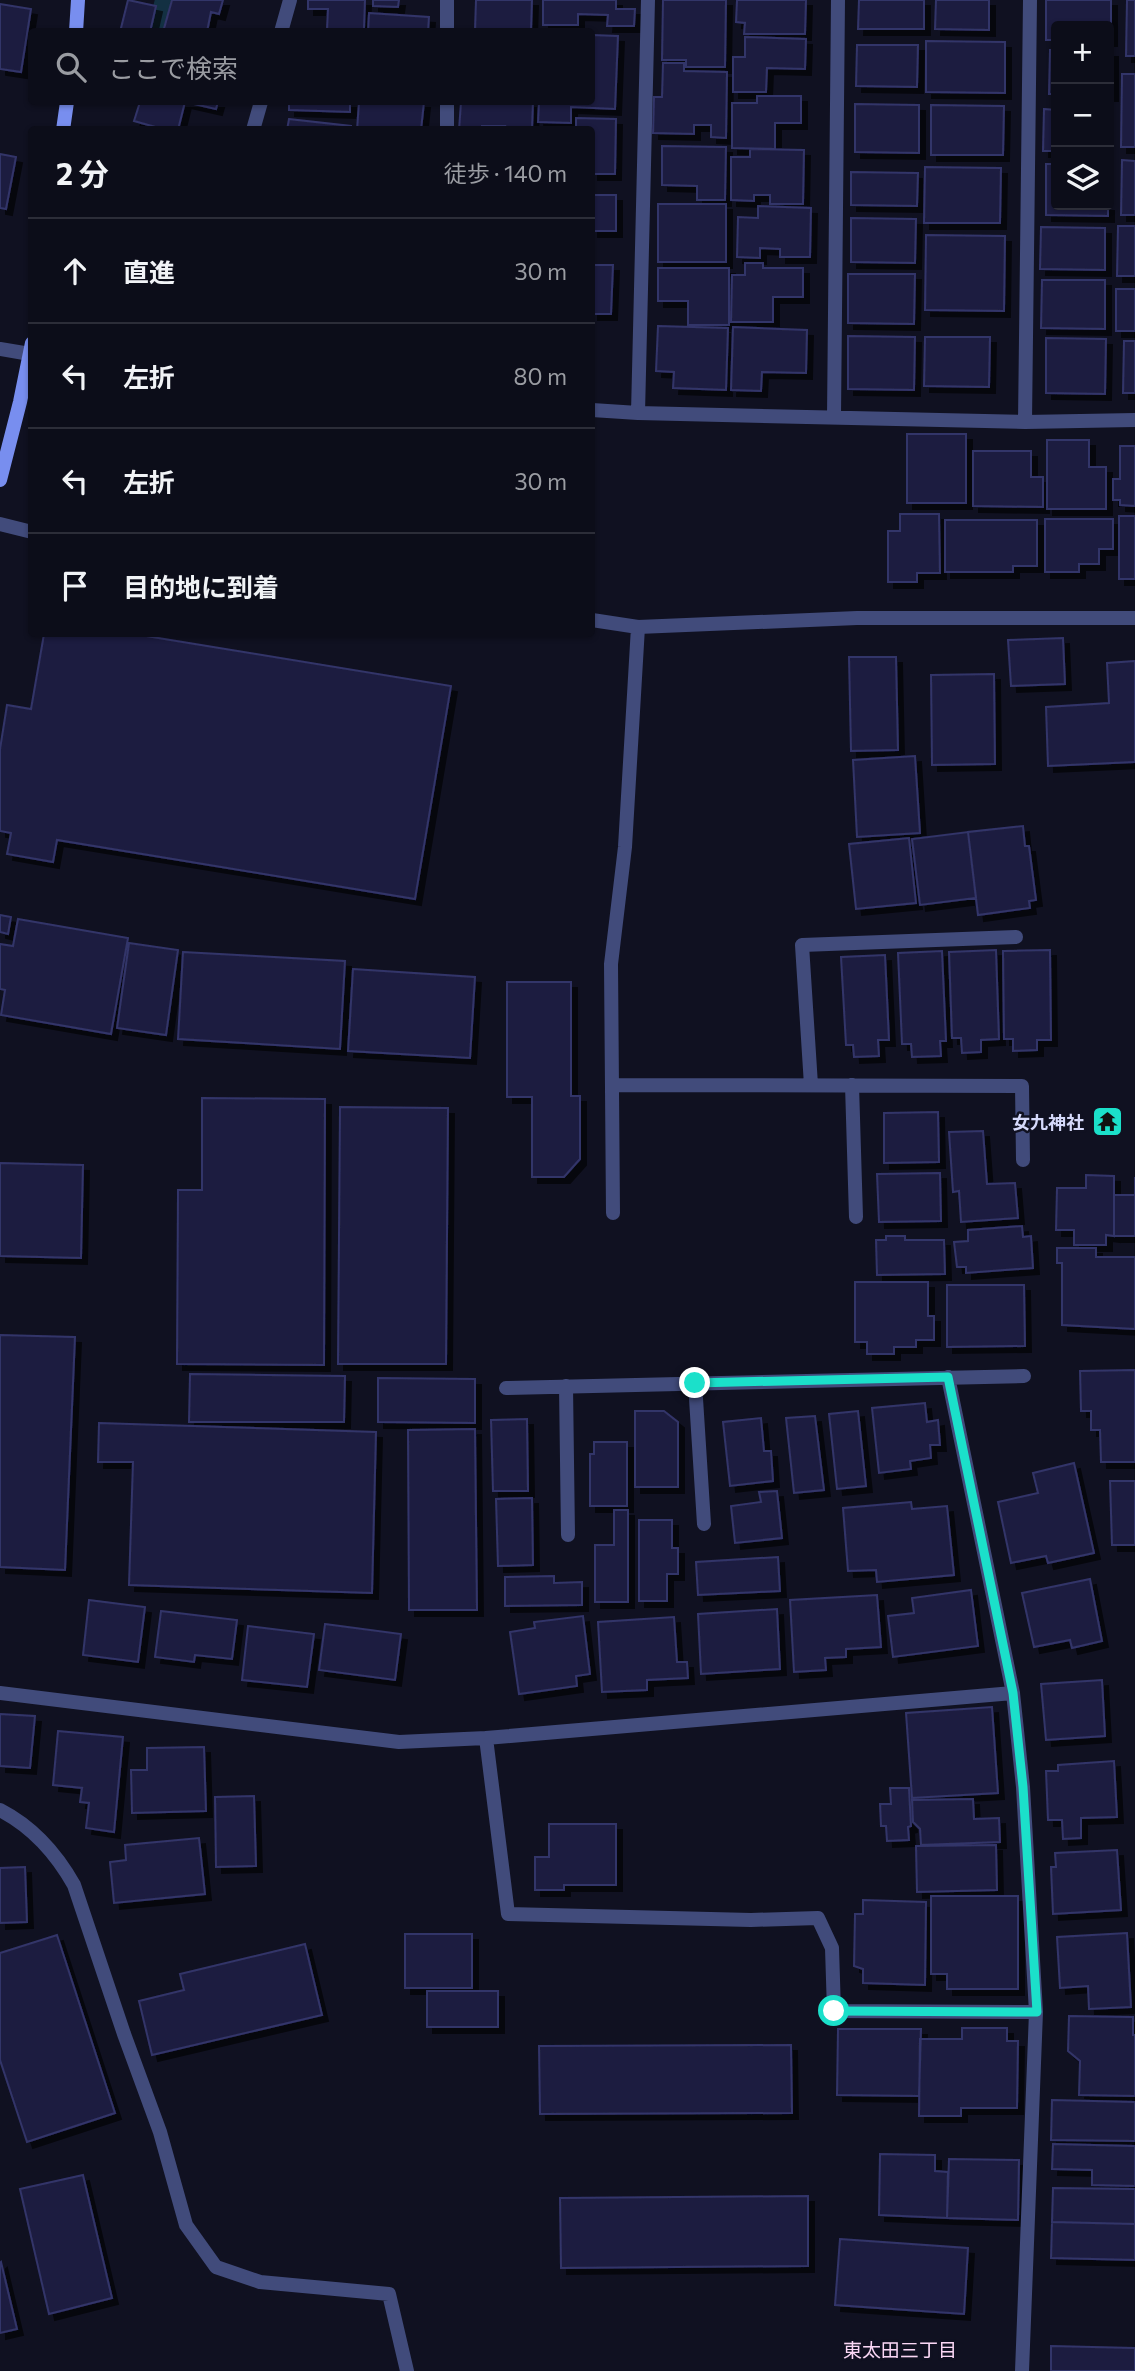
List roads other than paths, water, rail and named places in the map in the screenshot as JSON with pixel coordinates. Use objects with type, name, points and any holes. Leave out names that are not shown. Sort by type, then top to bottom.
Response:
[{"type":"street","points":[[76,28],[78,0]]},
{"type":"street","points":[[282,28],[290,0]]},
{"type":"street","points":[[447,0],[447,28]]},
{"type":"street","points":[[638,413],[648,0]]},
{"type":"street","points":[[834,417],[838,0]]},
{"type":"street","points":[[1025,422],[1030,0]]},
{"type":"street","points":[[63,126],[66,105]]},
{"type":"street","points":[[254,126],[260,105]]},
{"type":"street","points":[[447,105],[447,126]]},
{"type":"street","points":[[0,349],[28,349]]},
{"type":"street","points":[[0,480],[28,362]]},
{"type":"street","points":[[595,410],[1025,422],[1135,420]]},
{"type":"street","points":[[0,524],[28,531]]},
{"type":"street","points":[[595,620],[638,627],[857,618],[1135,618]]},
{"type":"street","points":[[613,1213],[611,964],[625,847],[638,627]]},
{"type":"street","points":[[811,1086],[802,945],[1016,937]]},
{"type":"street","points":[[613,1086],[1022,1086],[1023,1160]]},
{"type":"street","points":[[852,1086],[856,1217]]},
{"type":"street","points":[[506,1388],[1024,1376]]},
{"type":"street","points":[[948,1377],[1013,1693],[1023,1787],[1037,2012],[1022,2371]]},
{"type":"street","points":[[695,1383],[704,1524]]},
{"type":"street","points":[[566,1386],[568,1535]]},
{"type":"street","points":[[0,1693],[399,1742],[486,1738],[1013,1693]]},
{"type":"street","points":[[486,1738],[508,1914],[751,1920],[818,1918],[832,1948],[834,2011],[1037,2012]]},
{"type":"street","points":[[0,1810],[28,1828],[46,1845],[62,1864],[74,1885],[160,2132],[186,2225],[216,2267],[260,2282],[389,2294],[407,2371]]},
{"type":"waterway","points":[[156,28],[163,0]]},
{"type":"place","name":"女九神社","points":[[1107,1122]]},
{"type":"district","name":"東太田三丁目","points":[[900,2349]]}]
